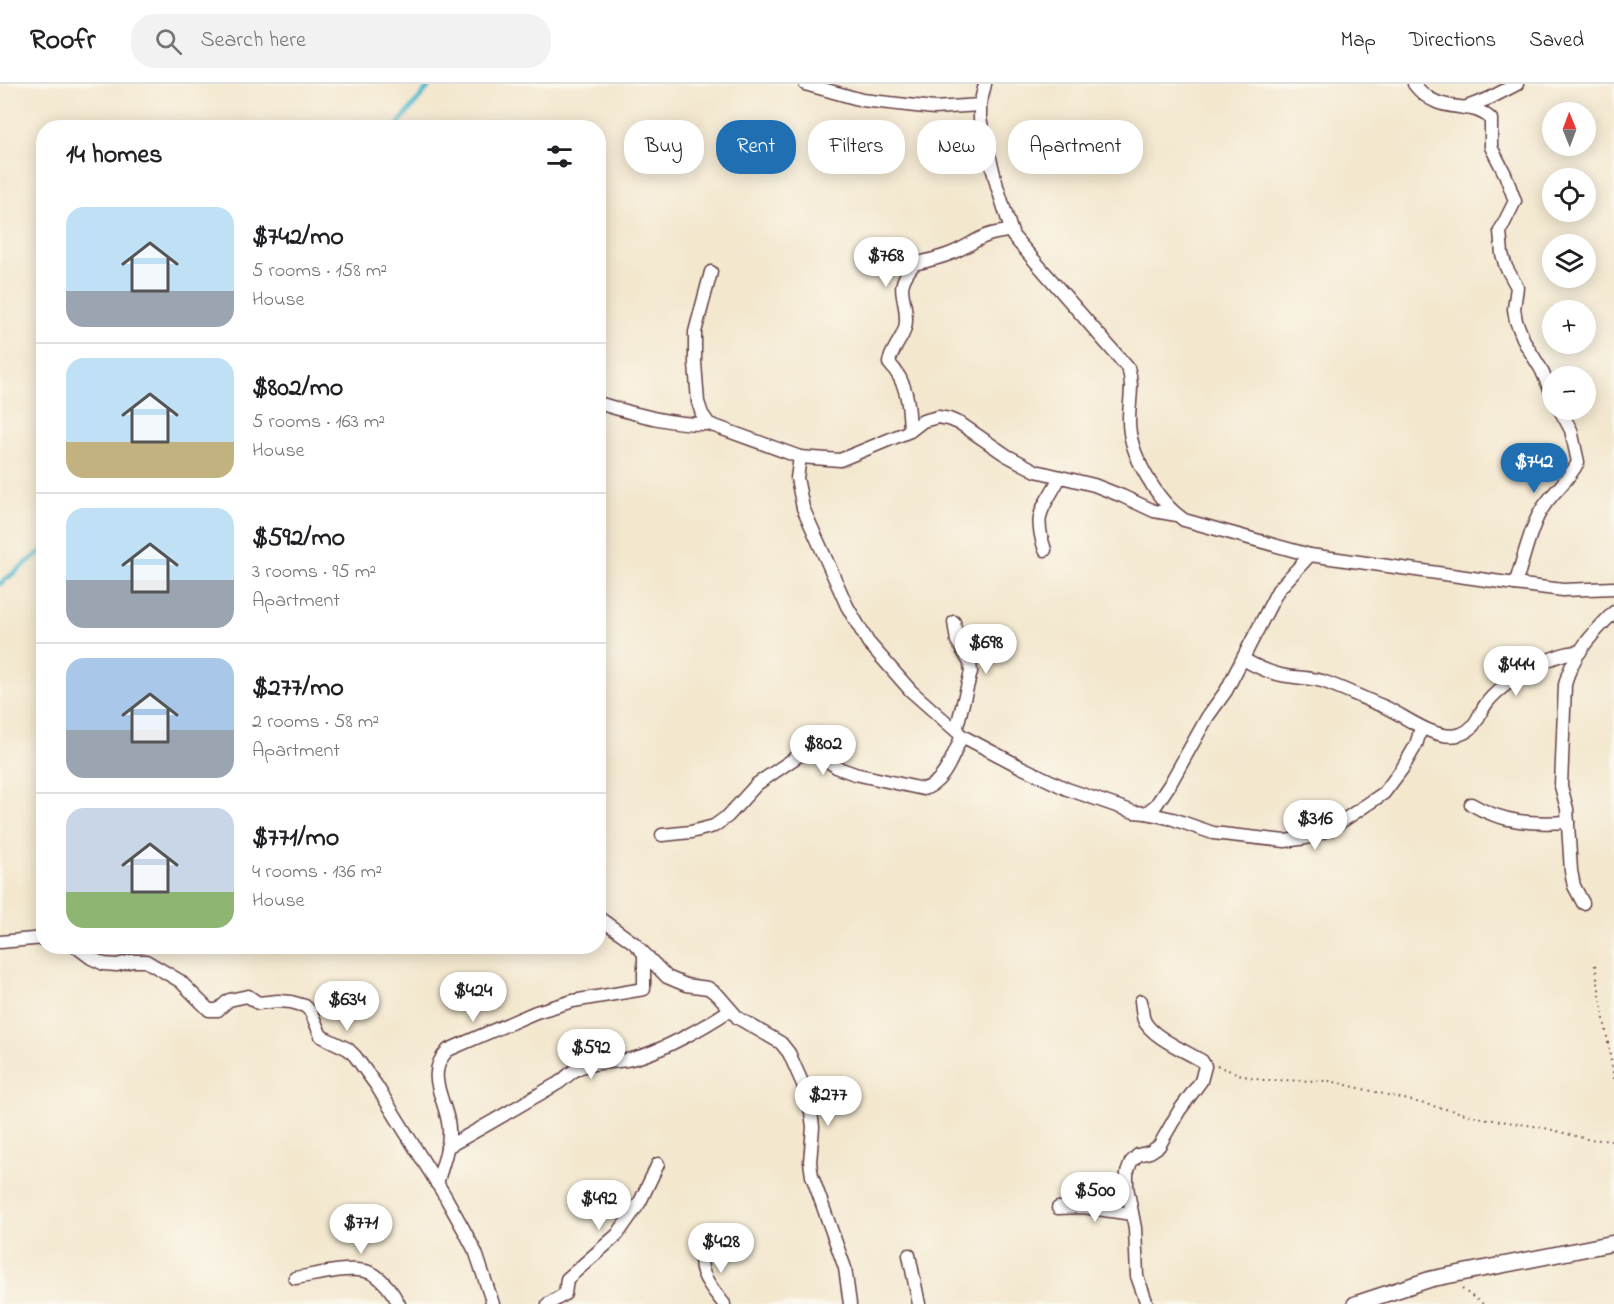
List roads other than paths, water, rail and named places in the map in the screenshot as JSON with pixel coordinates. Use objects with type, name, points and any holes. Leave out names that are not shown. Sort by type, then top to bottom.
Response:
[{"type":"street","points":[[805,84],[861,100],[934,108],[980,105]]},
{"type":"street","points":[[985,84],[980,105],[983,136],[1012,236],[1128,368],[1131,378],[1129,421],[1132,444],[1149,480],[1163,500],[1184,520],[1310,555],[1563,590],[1614,588]]},
{"type":"street","points":[[1413,84],[1422,95],[1431,101],[1486,114],[1491,119],[1491,147],[1505,174],[1515,201],[1500,231],[1502,254],[1516,287],[1514,309],[1516,321],[1525,343],[1542,371]]},
{"type":"street","points":[[1463,108],[1490,98],[1516,84]]},
{"type":"street","points":[[910,431],[905,387],[889,363],[899,343],[906,319],[901,293],[904,280],[914,264],[950,254],[983,235],[1011,231]]},
{"type":"street","points":[[710,424],[702,414],[698,402],[695,332],[711,272]]},
{"type":"street","points":[[606,406],[687,425],[710,424],[800,458],[840,460],[910,431],[923,421],[938,417],[949,419],[1036,471],[1094,485],[1154,511],[1177,514]]},
{"type":"street","points":[[1515,584],[1538,515],[1550,496],[1567,481],[1578,462],[1571,430],[1566,420]]},
{"type":"street","points":[[800,458],[797,478],[802,508],[847,606],[868,642],[911,691],[959,733],[1067,789],[1134,812],[1173,819],[1213,833],[1285,841],[1306,838],[1329,831],[1384,793],[1402,770],[1416,745],[1421,728]]},
{"type":"street","points":[[1045,550],[1040,537],[1040,512],[1060,477]]},
{"type":"street","points":[[1146,813],[1156,805],[1170,784],[1208,716],[1226,691],[1278,590],[1310,555]]},
{"type":"street","points":[[1583,903],[1574,886],[1571,871],[1568,822],[1561,786],[1565,685],[1568,670],[1580,652],[1614,612]]},
{"type":"street","points":[[662,835],[691,832],[714,826],[728,816],[757,784],[798,756],[807,753],[818,754],[838,768],[855,774],[923,789],[931,788],[938,782],[959,733],[971,672],[970,663],[957,641],[954,622]]},
{"type":"street","points":[[1243,659],[1281,676],[1321,681],[1404,716],[1421,728],[1449,735],[1460,735],[1477,722],[1485,705],[1506,685],[1556,656],[1580,652]]},
{"type":"street","points":[[1471,804],[1484,812],[1522,823],[1568,822]]},
{"type":"street","points":[[606,923],[634,944],[667,977],[686,985],[708,988],[718,994],[738,1018],[781,1043],[789,1053],[802,1082],[813,1127],[810,1162],[812,1176],[845,1268],[849,1304]]},
{"type":"street","points":[[0,942],[36,939]]},
{"type":"street","points":[[86,954],[105,964],[117,965],[132,961],[146,961],[180,981],[209,1010],[218,1010],[228,1000],[248,996],[258,1003],[278,1001],[305,1006],[311,1012],[321,1036],[348,1049],[376,1085],[476,1253],[492,1304]]},
{"type":"street","points":[[437,1184],[450,1133],[437,1084],[437,1068],[441,1057],[448,1050],[536,1012],[573,1001],[644,989],[644,955]]},
{"type":"street","points":[[1141,1001],[1144,1022],[1149,1028],[1164,1040],[1202,1061],[1205,1066],[1201,1081],[1179,1111],[1159,1146],[1150,1152],[1138,1155],[1131,1162],[1126,1173],[1135,1228],[1137,1276],[1147,1304]]},
{"type":"street","points":[[447,1147],[558,1084],[574,1070],[597,1063],[632,1059],[653,1052],[730,1010]]},
{"type":"street","points":[[549,1304],[567,1299],[567,1280],[617,1235],[630,1218],[658,1164]]},
{"type":"street","points":[[1058,1208],[1083,1207],[1132,1214]]},
{"type":"street","points":[[707,1242],[701,1253],[701,1265],[705,1278],[724,1304]]},
{"type":"street","points":[[1355,1304],[1383,1299],[1446,1276],[1614,1243]]},
{"type":"street","points":[[909,1255],[919,1304]]},
{"type":"street","points":[[295,1278],[345,1270],[366,1270],[375,1274],[389,1287],[399,1304]]},
{"type":"waterway","points":[[402,120],[431,84]]},
{"type":"waterway","points":[[0,584],[36,555]]}]
